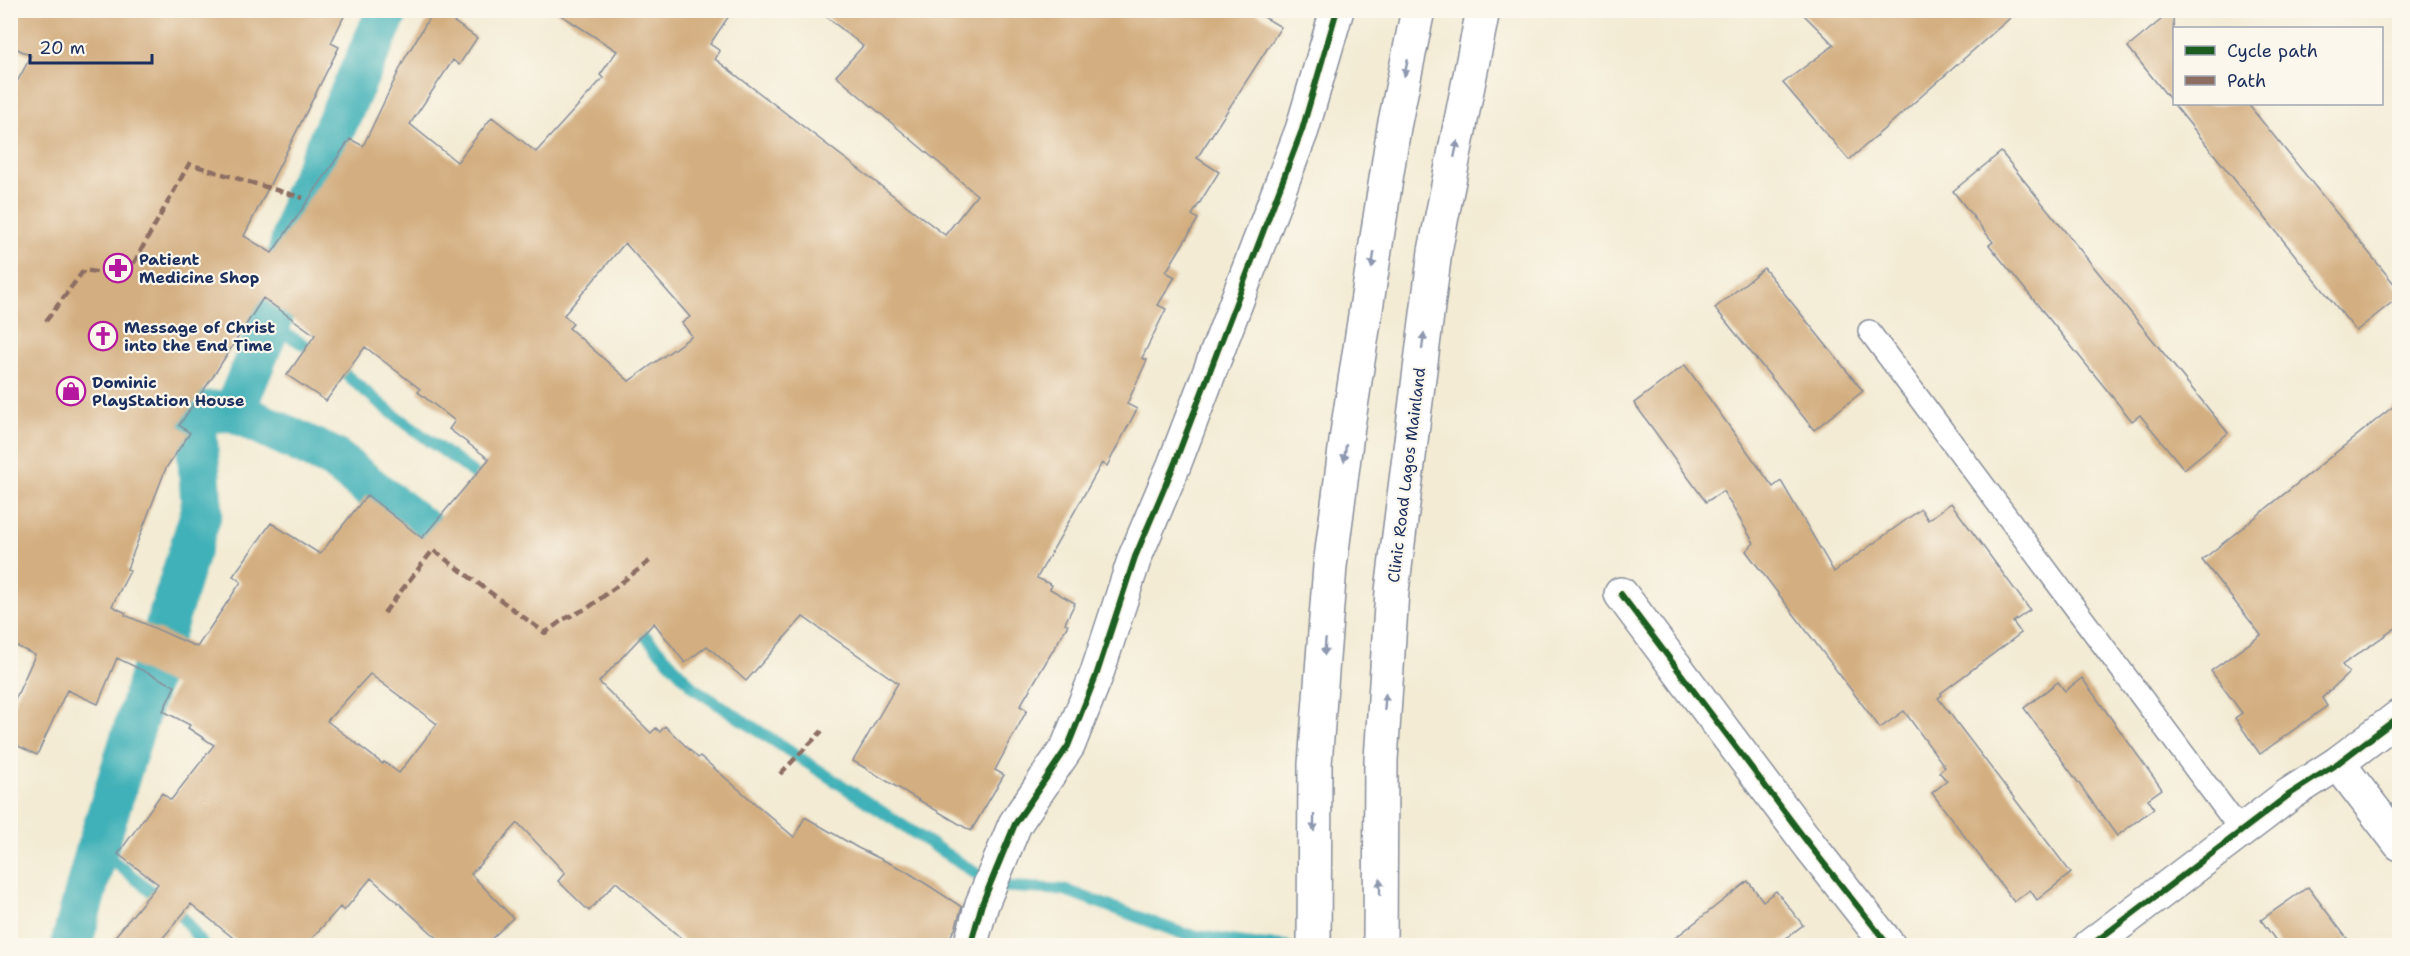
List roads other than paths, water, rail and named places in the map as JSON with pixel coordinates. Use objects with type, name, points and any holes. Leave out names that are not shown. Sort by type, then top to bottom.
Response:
[{"type":"street","points":[[970,945],[982,904],[1015,824],[1068,746],[1096,676],[1136,557],[1178,455],[1302,130],[1337,10]]},
{"type":"street","points":[[1314,945],[1315,764],[1330,566],[1348,426],[1394,127],[1418,10]]},
{"type":"street","name":"Clinic Road Lagos Mainland","points":[[1380,945],[1381,760],[1392,591],[1433,263],[1483,10]]},
{"type":"street","points":[[1621,594],[1811,848],[1889,945]]},
{"type":"street","points":[[2090,945],[2290,794],[2338,763],[2400,716]]},
{"type":"street","points":[[2338,763],[2400,844]]},
{"type":"lane","points":[[1869,331],[2242,832]]},
{"type":"waterway","points":[[71,946],[97,848],[202,510],[195,412],[234,411],[270,325],[303,198],[388,10]]},
{"type":"waterway","points":[[270,325],[320,354]]},
{"type":"waterway","points":[[334,365],[389,411],[488,485]]},
{"type":"waterway","points":[[234,411],[333,458],[469,566]]},
{"type":"waterway","points":[[633,623],[695,689],[995,886],[1065,890],[1184,934],[1252,944],[1286,946]]},
{"type":"waterway","points":[[97,848],[180,914],[204,946]]},
{"type":"place","name":"Patient Medicine Shop","points":[[118,268]]},
{"type":"place","name":"Message of Christ into the End Time","points":[[103,336]]},
{"type":"place","name":"Dominic PlayStation House","points":[[71,391]]}]
